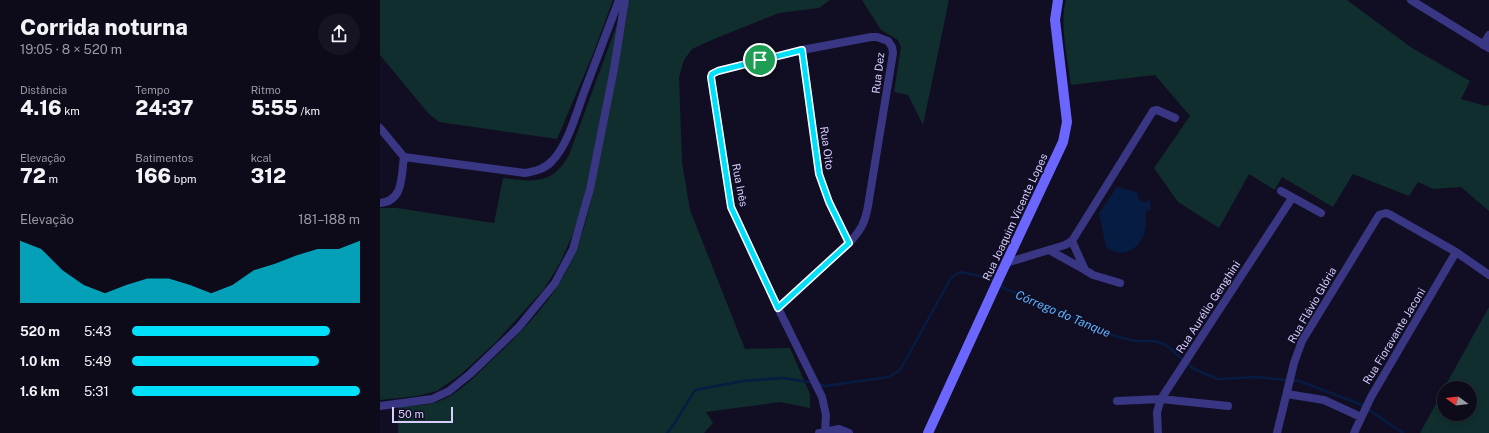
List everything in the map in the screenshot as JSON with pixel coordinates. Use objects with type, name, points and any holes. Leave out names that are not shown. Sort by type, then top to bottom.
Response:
[{"type":"street","points":[[380,128],[404,157],[525,173],[547,166],[560,151],[572,125],[619,0]]},
{"type":"street","points":[[380,406],[432,399],[448,391],[470,374],[518,328],[556,283],[573,249],[590,189],[614,69],[625,0]]},
{"type":"street","name":"Rua Joaquim Vicente Lopes","points":[[928,433],[1063,142],[1067,122],[1054,20],[1058,0]]},
{"type":"street","points":[[1411,0],[1486,46],[1489,35]]},
{"type":"street","name":"Rua Dez","points":[[710,81],[712,74],[718,71],[802,50],[871,37],[883,38],[892,47],[893,53],[866,217],[860,231],[849,243]]},
{"type":"street","name":"Rua Oito","points":[[802,50],[819,174],[829,202],[849,243]]},
{"type":"street","name":"Rua Inês","points":[[710,81],[731,207],[778,308],[822,397],[826,415],[823,432]]},
{"type":"street","points":[[1006,263],[1049,250],[1072,241],[1151,112],[1157,110],[1175,118]]},
{"type":"street","points":[[380,203],[387,202],[394,198],[398,193],[404,157]]},
{"type":"street","points":[[1282,191],[1321,213]]},
{"type":"street","name":"Rua Aurélio Genghini","points":[[1158,433],[1157,412],[1161,399],[1192,354],[1292,198]]},
{"type":"street","name":"Rua Flávio Glória","points":[[1276,433],[1294,363],[1302,341],[1377,219],[1382,214],[1389,214],[1456,252]]},
{"type":"street","points":[[1072,241],[1085,270]]},
{"type":"street","points":[[778,308],[849,243]]},
{"type":"street","points":[[1049,250],[1094,275],[1120,283]]},
{"type":"street","points":[[1456,252],[1489,275]]},
{"type":"street","name":"Rua Fioravante Jaconi","points":[[1354,433],[1371,397],[1456,252]]},
{"type":"street","points":[[1287,393],[1324,400],[1362,415]]},
{"type":"street","points":[[1117,401],[1161,399],[1228,406]]},
{"type":"street","points":[[823,432],[839,429],[850,433]]},
{"type":"green space","points":[[380,0],[613,0],[593,54],[557,139],[439,122],[428,113],[380,55]]},
{"type":"green space","points":[[629,0],[830,0],[819,8],[779,13],[692,49],[684,60],[679,77],[682,162],[690,210],[745,349],[790,348],[810,394],[810,408],[780,402],[706,412],[713,423],[704,433],[398,433],[398,407],[437,402],[454,394],[506,347],[525,327],[545,304],[567,270],[580,240],[593,193],[617,73]]},
{"type":"green space","points":[[862,0],[949,0],[923,125],[908,95],[894,92],[901,47],[898,40],[881,30]]},
{"type":"green space","points":[[1066,0],[1347,0],[1412,48],[1470,81],[1461,99],[1486,106],[1489,105],[1489,211],[1461,187],[1433,189],[1418,182],[1409,196],[1353,174],[1333,207],[1282,177],[1275,190],[1249,174],[1219,228],[1178,202],[1154,168],[1190,116],[1155,75],[1071,85],[1063,19]]},
{"type":"green space","points":[[620,16],[610,76],[583,202],[573,234],[560,263],[544,289],[495,343],[460,375],[437,391],[417,396],[380,400],[380,208],[397,208],[494,223],[503,178],[539,180],[546,178],[558,170],[569,155]]},
{"type":"green space","points":[[1489,307],[1489,433],[1420,433],[1437,402],[1437,421],[1477,421],[1477,381],[1448,381]]},
{"type":"water","points":[[1117,187],[1137,192],[1138,198],[1142,202],[1146,202],[1149,199],[1151,209],[1146,212],[1146,225],[1141,242],[1135,248],[1124,253],[1110,250],[1106,247],[1099,213]]},
{"type":"waterway","points":[[819,384],[825,386],[889,377],[900,370],[951,278],[960,272],[991,278],[995,281]]},
{"type":"waterway","name":"Córrego do Tanque","points":[[999,284],[1003,288],[1044,304],[1115,336],[1135,341],[1155,341],[1166,345],[1194,369],[1218,379],[1257,377],[1299,381],[1360,404],[1403,433]]},
{"type":"waterway","points":[[667,433],[695,390],[743,381],[783,378],[814,383]]},
{"type":"route","points":[[802,50],[819,174],[829,202],[849,243],[778,308],[731,207],[710,81],[712,74],[715,72],[760,60],[802,50]]}]
